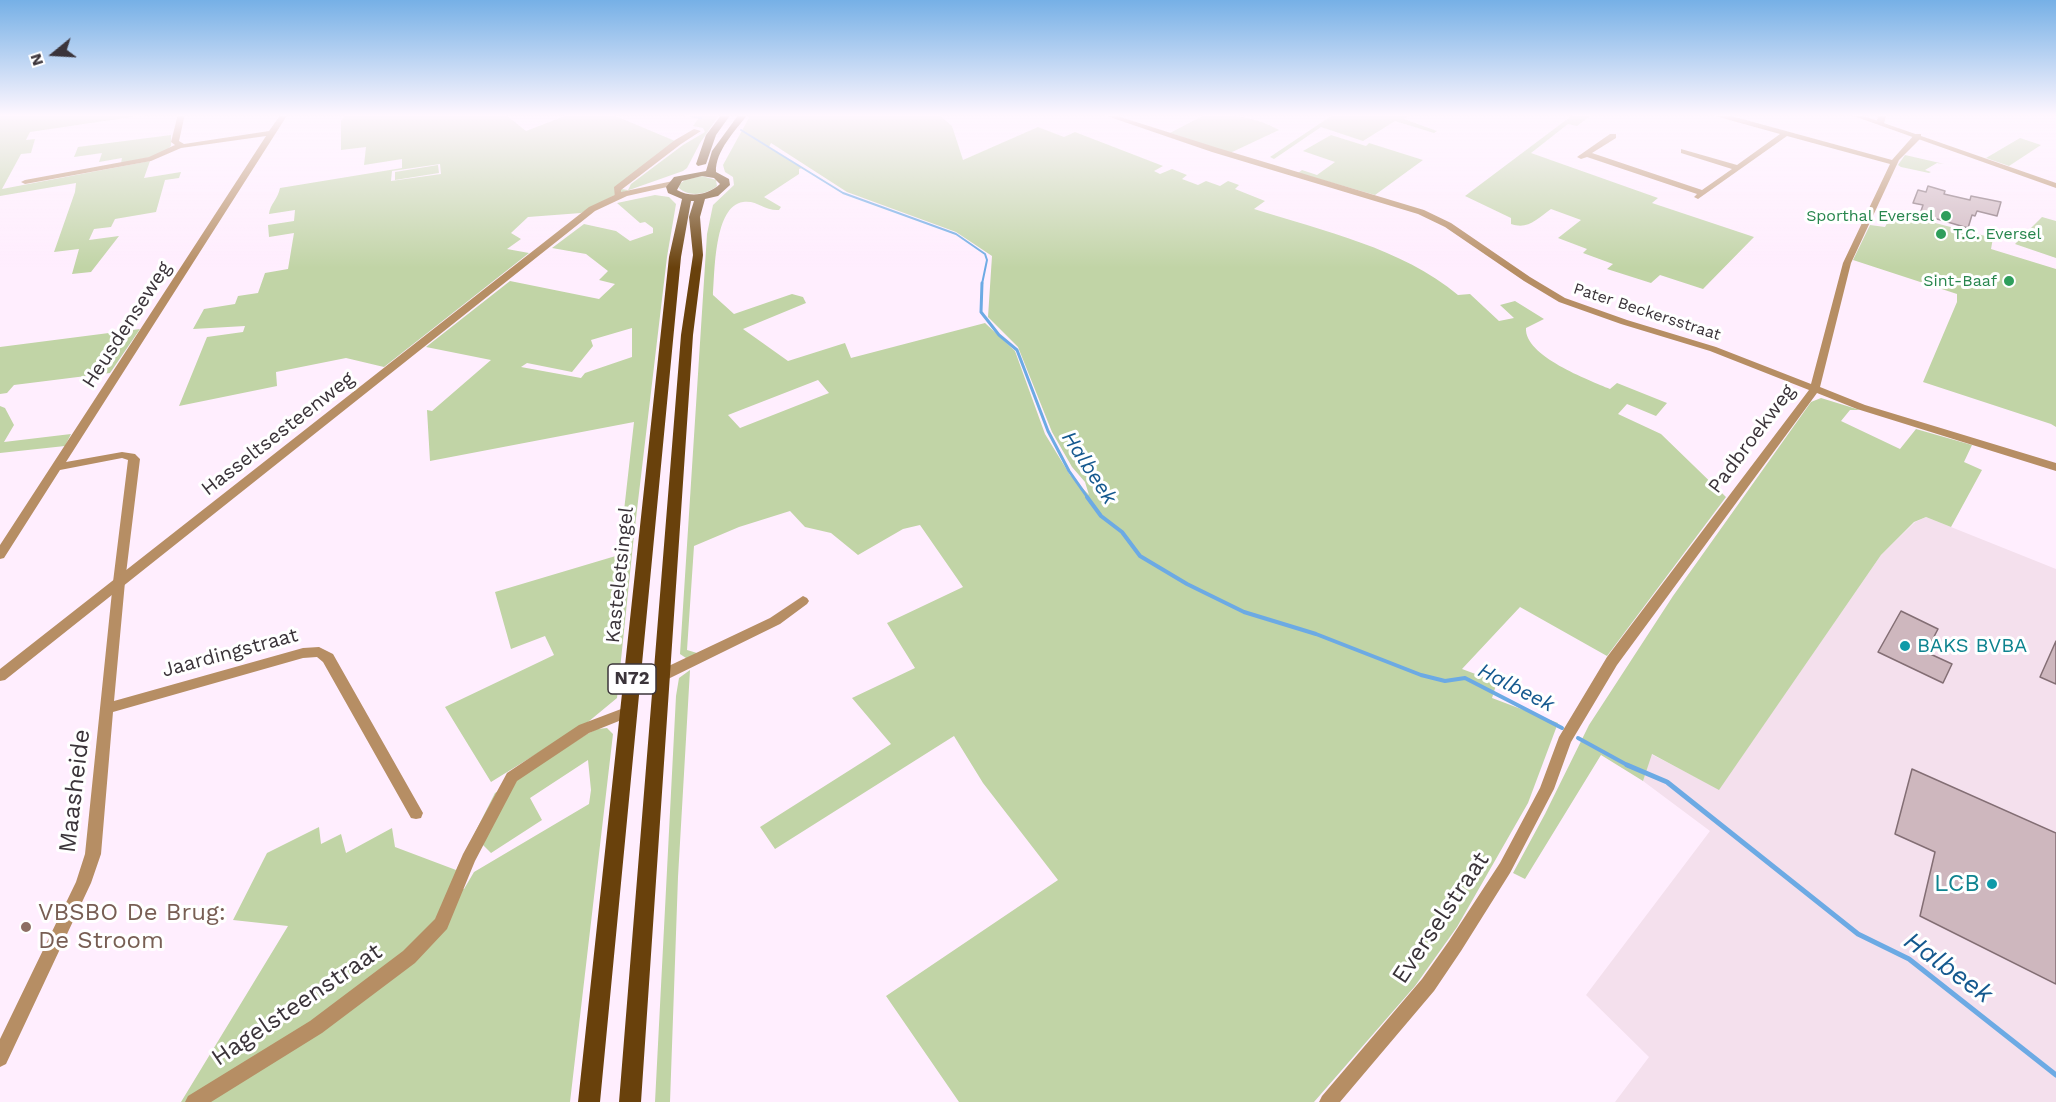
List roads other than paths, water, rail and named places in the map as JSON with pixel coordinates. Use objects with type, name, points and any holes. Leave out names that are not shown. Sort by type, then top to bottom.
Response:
[{"type":"main road","points":[[694,174],[701,165]]},
{"type":"main road","points":[[710,165],[711,173]]},
{"type":"main road","name":"Hasseltsesteenweg","points":[[711,173],[722,177],[724,184],[717,192],[684,192],[694,174],[711,173]]},
{"type":"main road","name":"N72","points":[[630,1102],[687,335],[698,255],[694,223],[697,204],[684,192]]},
{"type":"main road","name":"Kasteletsingel","points":[[589,1102],[675,256],[684,192]]},
{"type":"street","points":[[25,182],[116,165]]},
{"type":"street","name":"Heusdenseweg","points":[[0,555],[251,165]]},
{"type":"street","name":"Hasseltsesteenweg","points":[[618,196],[617,189],[648,165]]},
{"type":"street","name":"Pater Beckersstraat","points":[[1266,165],[1421,212],[1448,225],[1527,279],[1563,300],[1624,322],[1713,349],[1814,390],[1890,417],[2056,467]]},
{"type":"street","points":[[1611,165],[1700,196],[1742,165]]},
{"type":"street","points":[[1730,165],[1738,168]]},
{"type":"street","name":"Padbroekweg","points":[[1564,741],[1612,661],[1814,390],[1847,263],[1894,165]]},
{"type":"street","points":[[1999,165],[2056,186]]},
{"type":"street","name":"Hasseltsesteenweg","points":[[579,221],[623,198],[655,191],[684,192]]},
{"type":"street","name":"Hasseltsesteenweg","points":[[0,676],[592,209],[618,196],[684,192]]},
{"type":"street","name":"Maasheide","points":[[0,1058],[83,883],[93,854],[119,582],[134,459],[131,456],[122,455],[57,467]]},
{"type":"street","points":[[661,676],[775,621],[803,601]]},
{"type":"street","name":"Jaardingstraat","points":[[108,708],[303,653],[319,652],[328,658],[416,813]]},
{"type":"street","name":"Hagelsteenstraat","points":[[194,1102],[316,1027],[410,957],[441,924],[468,859],[512,777],[584,729],[629,711]]},
{"type":"street","name":"Everselstraat","points":[[1328,1102],[1415,1001],[1455,946],[1505,868],[1547,789],[1564,741]]},
{"type":"waterway","name":"Halbeek","points":[[798,165],[843,193],[956,234],[985,254],[987,260],[982,284]]},
{"type":"waterway","name":"Halbeek","points":[[982,283],[981,312],[999,335],[1017,350],[1048,431],[1069,471],[1088,498]]},
{"type":"waterway","name":"Halbeek","points":[[1087,497],[1101,516],[1122,532],[1140,556],[1187,584],[1244,612],[1316,634],[1421,675],[1445,681],[1465,678],[1562,728]]},
{"type":"waterway","name":"Halbeek","points":[[1578,738],[1628,765]]},
{"type":"waterway","name":"Halbeek","points":[[1628,765],[1667,782],[1858,934],[1909,959],[2056,1075]]},
{"type":"place","name":"Sporthal Eversel","points":[[1946,216]]},
{"type":"place","name":"T.C. Eversel","points":[[1941,234]]},
{"type":"place","name":"Sint-Baaf","points":[[2009,281]]},
{"type":"place","name":"BAKS BVBA","points":[[1905,646]]},
{"type":"place","name":"LCB","points":[[1992,884]]},
{"type":"place","name":"VBSBO De Brug: De Stroom","points":[[26,927]]}]
